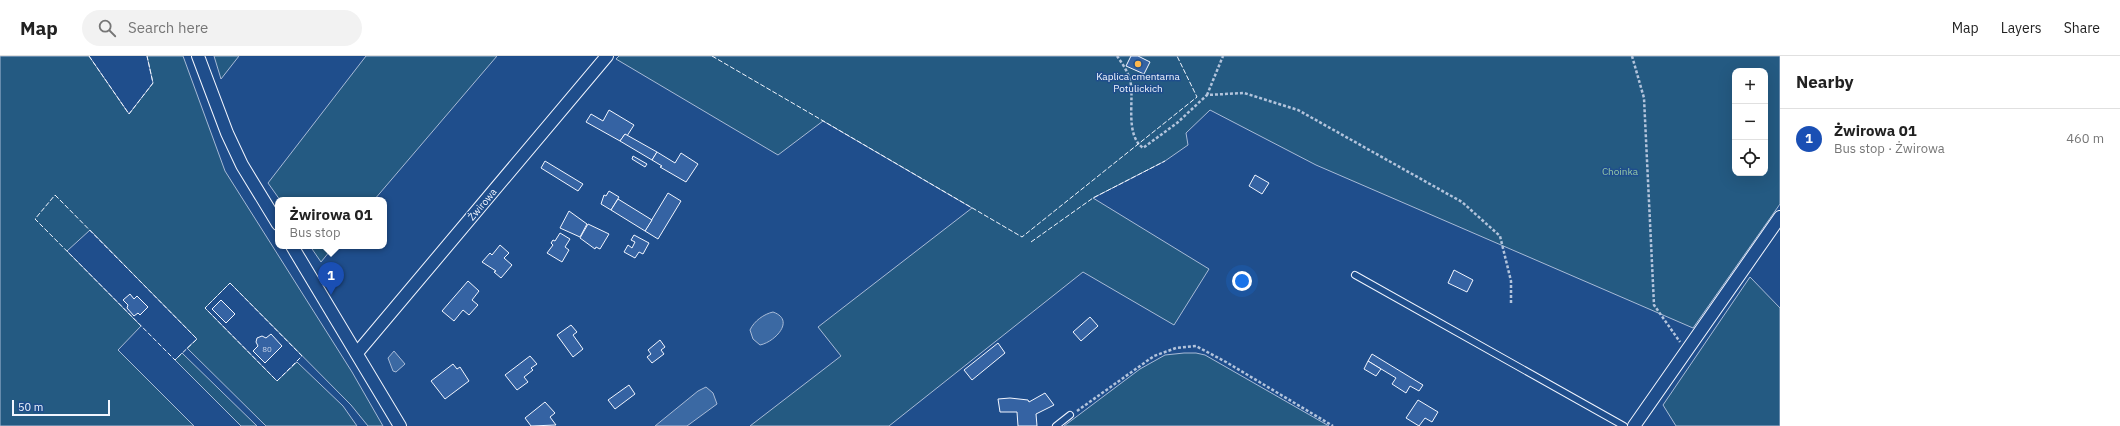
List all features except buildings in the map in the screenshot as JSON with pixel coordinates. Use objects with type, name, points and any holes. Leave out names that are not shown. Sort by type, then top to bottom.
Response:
[{"type":"street","points":[[198,56],[227,133],[242,165],[275,219]]},
{"type":"street","name":"Żwirowa","points":[[357,353],[607,56]]},
{"type":"street","points":[[1634,426],[1780,217]]},
{"type":"street","points":[[294,249],[400,426]]},
{"type":"lane","points":[[1355,275],[1417,308],[1624,426]]},
{"type":"lane","points":[[1056,426],[1070,416]]},
{"type":"path","points":[[1117,56],[1131,81],[1130,109],[1135,136],[1138,144],[1143,148],[1177,124],[1208,95],[1223,56]]},
{"type":"path","points":[[1632,56],[1644,98],[1654,305],[1686,351]]},
{"type":"path","points":[[1208,95],[1244,93],[1298,110],[1462,202],[1500,236],[1511,281],[1511,303]]},
{"type":"path","points":[[1070,416],[1154,356],[1176,348],[1196,346],[1226,362],[1333,426]]},
{"type":"green space","points":[[0,56],[89,56],[129,114],[153,83],[147,56],[183,56],[225,171],[352,372],[383,426],[368,426],[351,405],[230,283],[205,308],[277,381],[297,362],[343,406],[357,426],[266,426],[187,348],[197,339],[90,230],[67,251],[141,326],[118,350],[194,426],[0,426]]},
{"type":"green space","points":[[214,56],[239,56],[221,79]]},
{"type":"green space","points":[[366,56],[497,56],[377,197],[278,197],[268,183]]},
{"type":"green space","name":"Choinka","points":[[619,56],[1780,56],[1780,204],[1693,328],[1316,165],[1210,110],[1186,133],[1188,145],[1165,161],[1093,198],[1209,269],[1174,325],[1083,272],[889,426],[750,426],[841,356],[818,327],[972,208],[823,121],[778,155],[616,59]]},
{"type":"green space","points":[[312,249],[332,249],[321,262]]},
{"type":"green space","points":[[1750,277],[1780,308],[1780,426],[1676,426],[1663,405]]},
{"type":"green space","points":[[182,353],[257,426],[241,426],[175,360]]},
{"type":"green space","points":[[1184,353],[1205,355],[1329,426],[1064,426],[1140,369],[1165,355]]},
{"type":"shaded area","points":[[773,312],[780,316],[783,320],[783,325],[781,330],[772,340],[760,345],[753,339],[750,330],[760,318]]},
{"type":"shaded area","points":[[394,351],[405,364],[396,372],[393,371],[388,358]]},
{"type":"shaded area","points":[[706,387],[713,393],[717,404],[687,426],[655,426],[698,391]]},
{"type":"fence","points":[[89,56],[129,114],[153,83],[147,56]]},
{"type":"fence","points":[[712,56],[1022,237],[1197,97],[1177,56]]},
{"type":"fence","points":[[1031,242],[1093,198],[1165,161]]},
{"type":"fence","points":[[55,195],[197,339],[175,360],[35,219],[55,195]]},
{"type":"fence","points":[[230,283],[302,356],[277,381],[205,308],[230,283]]},
{"type":"place","name":"Kaplica cmentarna Potulickich","points":[[1138,64]]},
{"type":"place","name":"Żwirowa 01","points":[[331,295]]}]
